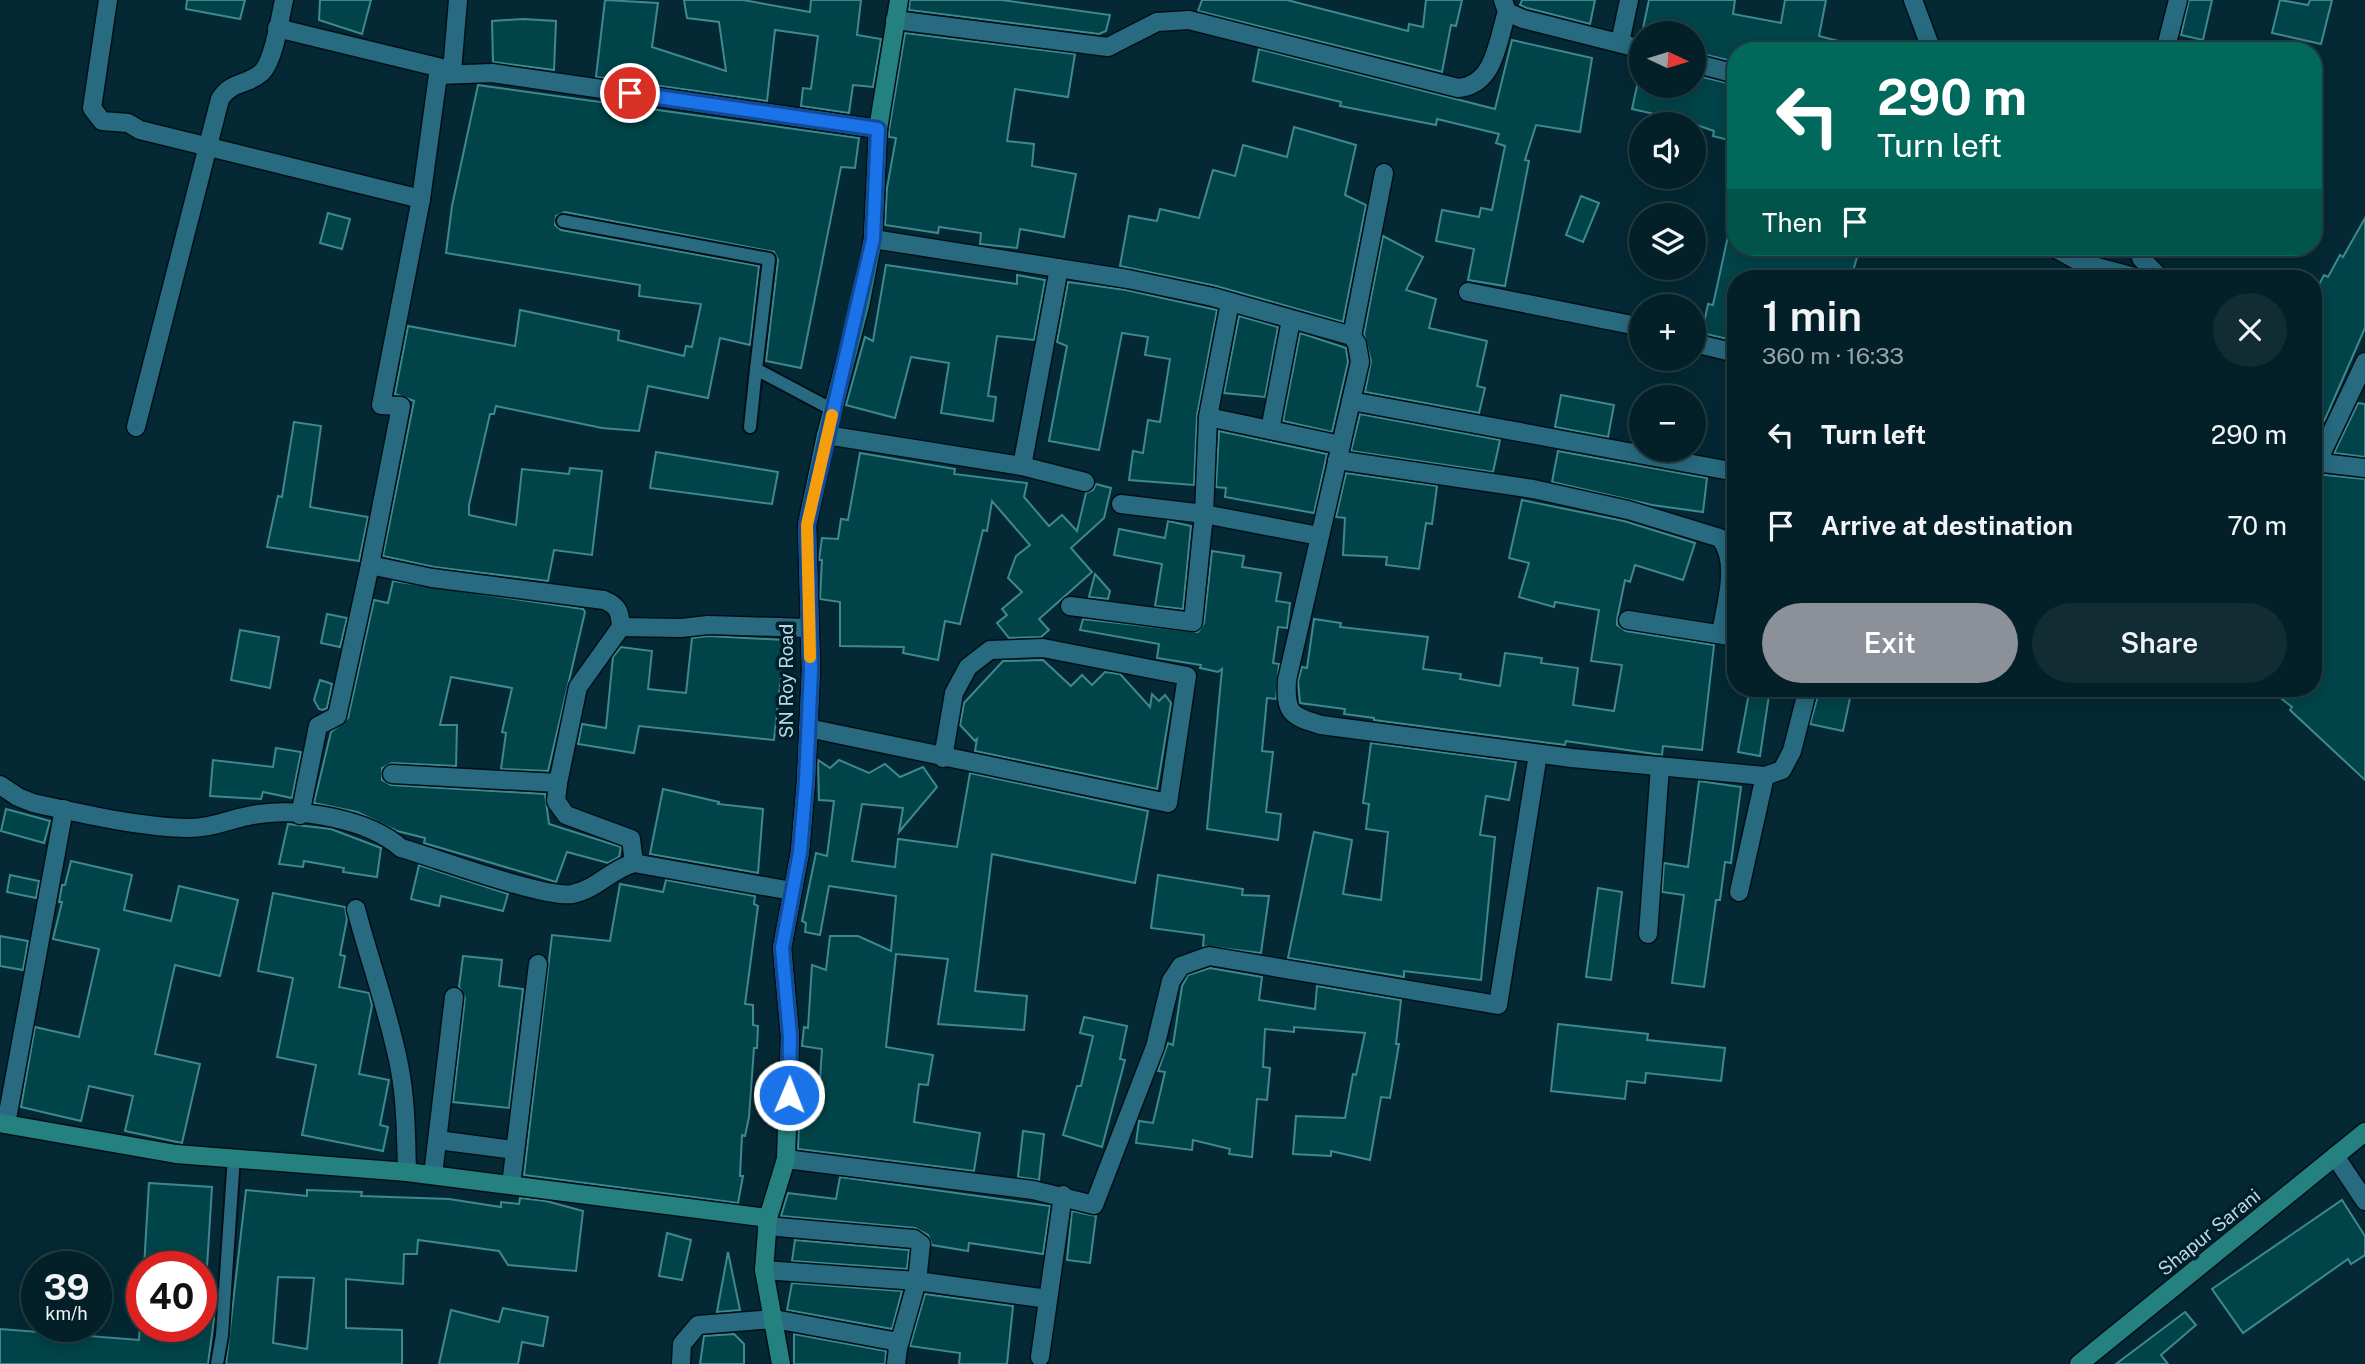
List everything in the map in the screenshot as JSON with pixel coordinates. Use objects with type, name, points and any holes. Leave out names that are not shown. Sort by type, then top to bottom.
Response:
[{"type":"street","points":[[108,0],[92,108],[102,121],[128,123],[140,130],[421,199]]},
{"type":"street","points":[[136,427],[220,99],[228,87],[261,74],[268,63],[284,0]]},
{"type":"street","points":[[458,0],[460,72]]},
{"type":"street","name":"SN Roy Road","points":[[781,1364],[764,1270],[767,1222],[786,1159],[790,1036],[782,948],[800,852],[808,728],[811,670],[807,628],[807,525],[826,435],[860,306],[873,239],[878,129],[899,0]]},
{"type":"street","points":[[1620,43],[1629,0]]},
{"type":"street","points":[[1913,0],[1929,42]]},
{"type":"street","points":[[2167,42],[2178,0]]},
{"type":"street","points":[[895,20],[1108,47],[1157,22],[1189,20],[1458,88],[1473,86],[1485,76],[1505,6],[1629,45]]},
{"type":"street","points":[[277,28],[460,72]]},
{"type":"street","points":[[1706,66],[1727,72]]},
{"type":"street","points":[[300,815],[318,726],[337,716],[401,406],[382,404],[421,199],[438,75],[460,72],[492,73],[878,129]]},
{"type":"street","points":[[1384,173],[1352,336],[1357,344],[1360,362],[1287,680],[1286,703],[1298,718],[1321,725],[1538,754],[1765,776],[1782,770],[1792,751],[1806,697]]},
{"type":"street","points":[[873,239],[1128,279],[1230,302],[1352,336]]},
{"type":"street","points":[[2063,256],[2079,270]]},
{"type":"street","points":[[2141,256],[2152,270]]},
{"type":"street","points":[[1022,466],[1059,268]]},
{"type":"street","points":[[1468,292],[1629,324]]},
{"type":"street","points":[[1070,606],[1193,622],[1204,514],[1208,417],[1230,302]]},
{"type":"street","points":[[1270,430],[1291,320]]},
{"type":"street","points":[[1706,345],[1727,351]]},
{"type":"street","points":[[2322,449],[2365,362]]},
{"type":"street","points":[[1351,401],[1727,470]]},
{"type":"street","points":[[1208,417],[1270,430],[1339,453],[1533,489],[1628,510],[1720,538],[1727,547]]},
{"type":"street","points":[[826,435],[1022,466],[1085,482]]},
{"type":"street","points":[[2322,464],[2365,468]]},
{"type":"street","points":[[1121,504],[1204,514],[1319,536]]},
{"type":"street","points":[[370,565],[432,578],[604,600],[614,604],[619,611],[621,628],[578,687],[556,801],[566,815],[631,839],[634,863]]},
{"type":"street","points":[[1628,620],[1727,636]]},
{"type":"street","points":[[621,628],[708,625],[807,628]]},
{"type":"street","points":[[808,728],[943,758],[1168,803],[1187,676],[1043,648],[1010,647],[990,650],[968,667],[954,693],[943,758]]},
{"type":"street","points":[[786,1159],[1063,1195],[1094,1205],[1155,1047],[1171,981],[1181,965],[1209,956],[1498,1005],[1538,754]]},
{"type":"street","points":[[1648,934],[1660,766]]},
{"type":"street","points":[[392,774],[558,783]]},
{"type":"street","points":[[1739,892],[1765,776]]},
{"type":"street","points":[[0,785],[18,797],[142,825],[191,828],[258,814],[300,815],[346,821],[386,835],[401,848],[554,895],[585,891],[621,866],[634,863],[792,891]]},
{"type":"street","points":[[64,809],[3,1123],[176,1154],[234,1156],[407,1172],[767,1222],[914,1239],[921,1244],[922,1255],[897,1356]]},
{"type":"street","points":[[356,909],[401,1071],[406,1119],[407,1172]]},
{"type":"street","points":[[511,1185],[538,964]]},
{"type":"street","points":[[433,1175],[454,997]]},
{"type":"street","name":"Shapur Sarani","points":[[2079,1364],[2365,1132]]},
{"type":"street","points":[[438,1140],[514,1150]]},
{"type":"street","points":[[2336,1156],[2365,1201]]},
{"type":"street","points":[[1040,1357],[1063,1195]]},
{"type":"street","points":[[764,1270],[917,1281],[1048,1299]]},
{"type":"street","points":[[681,1364],[682,1344],[698,1325],[774,1319],[893,1341],[897,1356]]},
{"type":"lane","points":[[563,221],[769,259],[750,427]]},
{"type":"lane","points":[[756,369],[833,410]]},
{"type":"lane","points":[[217,1364],[234,1156]]},
{"type":"building","points":[[187,0],[245,0],[240,19],[186,9]]},
{"type":"building","points":[[320,0],[371,0],[362,34],[319,20]]},
{"type":"building","points":[[605,0],[658,3],[652,47],[726,71],[719,22],[687,18],[684,0],[743,0],[810,12],[811,0],[861,0],[857,35],[881,39],[873,87],[853,85],[849,113],[801,106],[803,88],[811,89],[818,36],[775,30],[767,101],[596,77]]},
{"type":"building","points":[[910,0],[1002,0],[1110,15],[1106,31],[1099,34],[909,10]]},
{"type":"building","points":[[1202,0],[1287,0],[1408,31],[1409,24],[1423,27],[1426,0],[1462,0],[1456,26],[1451,25],[1442,72],[1198,11]]},
{"type":"building","points":[[1522,0],[1595,0],[1590,24],[1527,8],[1520,5]]},
{"type":"building","points":[[1649,0],[1735,0],[1733,14],[1781,23],[1785,0],[1826,0],[1819,36],[1842,42],[1727,42],[1727,60],[1706,55],[1706,21],[1645,21]]},
{"type":"building","points":[[2189,0],[2212,0],[2203,40],[2181,35]]},
{"type":"building","points":[[2280,0],[2308,5],[2310,0],[2332,0],[2322,42],[2272,33]]},
{"type":"building","points":[[492,21],[556,21],[554,70],[493,62]]},
{"type":"building","points":[[905,33],[1075,54],[1068,97],[1015,89],[1007,141],[1034,144],[1032,166],[1076,174],[1064,237],[1020,229],[1017,248],[980,244],[981,233],[939,227],[938,233],[885,225],[887,188],[896,138],[889,137],[889,130]]},
{"type":"building","points":[[1512,40],[1592,58],[1580,132],[1536,125],[1525,160],[1529,161],[1505,286],[1468,280],[1474,249],[1436,241],[1442,210],[1479,217],[1481,208],[1492,210],[1505,146],[1496,143],[1499,134],[1437,119],[1436,125],[1340,106],[1341,102],[1253,81],[1259,49],[1495,109]]},
{"type":"building","points":[[1706,78],[1727,83],[1727,140],[1713,136],[1714,131],[1706,128],[1706,112],[1645,112],[1632,109],[1634,98],[1706,98]]},
{"type":"building","points":[[478,85],[859,138],[855,168],[841,167],[801,368],[766,361],[778,260],[774,252],[565,212],[556,216],[555,225],[561,230],[759,266],[750,345],[720,338],[708,398],[648,386],[639,431],[602,428],[496,406],[494,414],[490,414],[469,515],[516,525],[522,469],[569,474],[570,468],[602,471],[592,555],[554,550],[548,581],[434,567],[383,556],[414,401],[395,394],[408,326],[515,346],[520,310],[619,331],[618,340],[684,356],[686,346],[692,347],[701,304],[639,296],[640,285],[446,253],[452,206]]},
{"type":"building","points":[[1294,127],[1356,145],[1345,195],[1366,205],[1343,322],[1216,286],[1120,266],[1129,216],[1157,221],[1160,209],[1199,218],[1213,170],[1235,176],[1243,145],[1287,157]]},
{"type":"building","points":[[1581,196],[1599,203],[1583,242],[1566,235]]},
{"type":"building","points":[[328,213],[350,219],[342,249],[320,243]]},
{"type":"building","points":[[2365,218],[2365,328],[2322,426],[2322,279],[2324,275],[2328,277],[2340,255],[2343,257]]},
{"type":"building","points":[[1383,236],[1423,257],[1406,290],[1436,299],[1429,328],[1487,341],[1477,386],[1485,388],[1479,413],[1365,392],[1371,361],[1364,334]]},
{"type":"building","points":[[1727,241],[1727,256],[1857,256],[1853,270],[1727,270],[1727,339],[1706,334],[1708,304],[1713,305]]},
{"type":"building","points":[[886,265],[1017,284],[1017,275],[1045,280],[1034,340],[997,336],[988,396],[996,397],[993,421],[941,413],[949,363],[911,357],[895,418],[846,405],[865,337],[873,341]]},
{"type":"building","points":[[1068,282],[1126,290],[1217,310],[1197,415],[1194,485],[1129,480],[1133,451],[1143,453],[1148,420],[1160,422],[1170,359],[1145,355],[1148,337],[1122,333],[1099,450],[1049,441],[1067,346],[1057,342]]},
{"type":"building","points":[[1239,316],[1278,327],[1265,397],[1224,393]]},
{"type":"building","points":[[1300,333],[1346,348],[1348,362],[1332,432],[1283,421]]},
{"type":"building","points":[[1561,395],[1614,405],[1608,437],[1555,427]]},
{"type":"building","points":[[2358,403],[2365,404],[2365,457],[2334,453]]},
{"type":"building","points":[[1360,414],[1500,440],[1493,472],[1351,451]]},
{"type":"building","points":[[294,422],[321,426],[310,507],[368,517],[359,561],[267,547],[278,496],[282,497]]},
{"type":"building","points":[[1219,431],[1327,454],[1314,513],[1225,497],[1226,488],[1216,487]]},
{"type":"building","points":[[1558,451],[1707,478],[1703,512],[1652,505],[1552,482]]},
{"type":"building","points":[[656,452],[778,472],[772,504],[650,488]]},
{"type":"building","points":[[860,453],[955,469],[954,474],[1027,483],[1024,497],[1049,526],[1062,515],[1077,531],[1086,493],[1093,490],[1096,484],[1111,488],[1104,518],[1071,548],[1092,572],[1039,619],[1049,630],[1041,637],[1009,638],[997,623],[1007,615],[1002,609],[1022,592],[1008,578],[1016,556],[1030,545],[992,501],[987,531],[983,530],[960,624],[945,621],[938,660],[903,653],[904,647],[840,646],[840,602],[820,599],[822,560],[819,560],[822,538],[838,539],[841,519],[848,520]]},
{"type":"building","points":[[1346,473],[1437,486],[1432,524],[1426,523],[1419,569],[1386,565],[1387,557],[1343,555],[1345,518],[1336,517]]},
{"type":"building","points":[[2322,475],[2365,479],[2365,780],[2290,710],[2292,707],[2279,697],[2322,697]]},
{"type":"building","points":[[1522,500],[1624,521],[1695,543],[1683,580],[1635,565],[1630,582],[1625,580],[1617,625],[1626,631],[1714,645],[1702,750],[1663,746],[1662,755],[1566,741],[1565,745],[1374,720],[1344,714],[1345,709],[1300,703],[1298,681],[1302,667],[1307,668],[1314,619],[1341,623],[1340,627],[1428,637],[1423,669],[1461,674],[1460,679],[1500,686],[1505,653],[1542,658],[1541,663],[1578,668],[1573,705],[1614,711],[1622,665],[1591,661],[1599,610],[1555,602],[1554,607],[1519,597],[1529,563],[1509,558]]},
{"type":"building","points":[[1168,521],[1191,526],[1183,609],[1155,606],[1162,564],[1114,555],[1119,529],[1165,538]]},
{"type":"building","points":[[1212,551],[1244,556],[1242,567],[1281,573],[1276,601],[1290,603],[1287,628],[1278,627],[1273,663],[1279,664],[1276,699],[1267,698],[1262,751],[1273,752],[1266,812],[1281,814],[1278,840],[1207,829],[1222,669],[1218,672],[1200,668],[1201,665],[1157,658],[1159,644],[1080,630],[1083,619],[1198,632],[1204,623]]},
{"type":"building","points":[[1095,574],[1110,591],[1108,599],[1089,597]]},
{"type":"building","points":[[393,581],[583,609],[585,612],[548,771],[501,769],[506,733],[502,732],[512,688],[451,677],[440,725],[457,725],[456,766],[392,763],[382,768],[382,780],[391,785],[545,794],[549,824],[621,847],[619,857],[608,863],[567,852],[556,882],[424,843],[425,838],[397,831],[357,812],[314,803],[331,732],[348,718],[374,600],[388,603]]},
{"type":"building","points":[[327,614],[347,618],[340,647],[321,643]]},
{"type":"building","points":[[240,630],[279,637],[270,688],[231,680]]},
{"type":"building","points":[[708,636],[785,640],[774,740],[639,726],[634,753],[578,744],[582,724],[606,728],[613,657],[621,647],[652,651],[648,689],[686,693],[692,638]]},
{"type":"building","points":[[1043,660],[1071,686],[1082,675],[1092,685],[1105,672],[1120,674],[1150,707],[1152,694],[1159,701],[1165,695],[1171,703],[1157,789],[975,751],[977,739],[975,741],[960,725],[964,703],[1003,661]]},
{"type":"building","points":[[320,680],[332,684],[327,708],[323,710],[319,709],[314,700]]},
{"type":"building","points":[[1748,697],[1769,697],[1760,756],[1738,752]]},
{"type":"building","points":[[1818,697],[1850,698],[1843,731],[1810,724]]},
{"type":"building","points":[[1371,743],[1516,762],[1509,800],[1486,796],[1480,835],[1495,837],[1481,980],[1404,971],[1404,977],[1288,958],[1314,832],[1352,840],[1343,894],[1381,900],[1388,832],[1366,829],[1369,804],[1363,803]]},
{"type":"building","points":[[276,748],[301,752],[292,798],[263,792],[261,799],[210,796],[213,760],[273,767]]},
{"type":"building","points":[[818,760],[830,768],[839,760],[869,773],[885,764],[900,777],[923,767],[937,787],[899,832],[903,808],[862,804],[852,861],[895,867],[898,839],[957,847],[970,773],[1148,811],[1135,883],[992,854],[975,991],[1027,996],[1024,1030],[938,1024],[948,959],[896,954],[886,1047],[933,1055],[928,1085],[919,1084],[914,1122],[980,1133],[974,1171],[798,1149],[799,1125],[804,1125],[804,1096],[819,1096],[822,1049],[802,1046],[804,1027],[808,1028],[812,965],[826,970],[830,936],[858,936],[891,951],[896,896],[829,886],[820,935],[805,932],[806,923],[802,921],[816,853],[827,856],[834,801],[819,800]]},
{"type":"building","points":[[1699,781],[1741,787],[1731,863],[1725,862],[1720,900],[1716,900],[1704,987],[1672,983],[1684,895],[1662,892],[1664,863],[1688,867]]},
{"type":"building","points":[[663,789],[719,802],[718,804],[763,809],[758,873],[650,854]]},
{"type":"building","points":[[6,809],[50,821],[44,843],[1,831]]},
{"type":"building","points":[[288,824],[331,829],[381,848],[377,877],[343,872],[344,868],[304,861],[303,867],[279,864]]},
{"type":"building","points":[[71,861],[132,875],[124,910],[171,921],[179,886],[238,900],[220,976],[175,965],[155,1054],[200,1064],[182,1143],[125,1131],[133,1096],[89,1086],[81,1121],[21,1107],[35,1027],[79,1037],[99,949],[53,939],[62,902],[59,902],[62,885],[65,885]]},
{"type":"building","points":[[419,865],[508,894],[503,911],[441,896],[439,906],[411,899]]},
{"type":"building","points":[[10,875],[39,881],[36,898],[7,892]]},
{"type":"building","points":[[1158,875],[1243,889],[1242,895],[1269,896],[1261,953],[1203,946],[1204,935],[1151,928]]},
{"type":"building","points":[[666,880],[755,896],[754,904],[758,906],[745,1004],[753,1005],[753,1025],[758,1026],[757,1048],[754,1048],[749,1117],[745,1136],[742,1135],[740,1176],[743,1176],[738,1203],[524,1175],[552,935],[610,941],[620,884],[663,892]]},
{"type":"building","points":[[1598,888],[1622,892],[1611,980],[1586,977]]},
{"type":"building","points":[[273,893],[345,907],[347,919],[340,955],[345,956],[339,987],[369,993],[372,1005],[359,1074],[389,1080],[380,1125],[388,1127],[383,1151],[302,1135],[316,1065],[277,1057],[293,978],[258,971]]},
{"type":"building","points":[[0,936],[28,941],[23,970],[0,966]]},
{"type":"building","points":[[463,956],[502,960],[499,986],[523,989],[509,1108],[453,1102],[465,998],[459,987]]},
{"type":"building","points":[[1210,968],[1262,977],[1259,1000],[1315,1009],[1317,986],[1401,1000],[1396,1044],[1399,1044],[1390,1098],[1381,1097],[1370,1160],[1331,1151],[1331,1156],[1293,1154],[1296,1116],[1345,1118],[1353,1074],[1356,1075],[1365,1033],[1294,1027],[1294,1032],[1265,1029],[1263,1067],[1270,1068],[1267,1100],[1257,1099],[1252,1157],[1229,1154],[1230,1149],[1193,1140],[1192,1150],[1136,1143],[1139,1121],[1153,1123],[1165,1072],[1158,1071],[1168,1043],[1173,1045],[1182,986],[1188,975]]},
{"type":"building","points":[[1084,1017],[1127,1026],[1120,1059],[1125,1060],[1102,1147],[1063,1135],[1077,1086],[1081,1086],[1093,1036],[1080,1033]]},
{"type":"building","points":[[1558,1024],[1648,1034],[1647,1040],[1725,1048],[1721,1081],[1646,1073],[1645,1083],[1627,1081],[1625,1099],[1551,1091]]},
{"type":"building","points":[[1023,1131],[1044,1134],[1039,1180],[1018,1177]]},
{"type":"building","points":[[840,1177],[1050,1206],[1043,1254],[969,1243],[968,1251],[932,1245],[928,1235],[915,1228],[781,1216],[788,1193],[836,1199]]},
{"type":"building","points":[[149,1183],[212,1187],[208,1251],[145,1251]]},
{"type":"building","points":[[246,1190],[307,1196],[307,1190],[362,1192],[361,1196],[449,1199],[501,1207],[501,1202],[519,1204],[520,1198],[546,1201],[583,1211],[576,1271],[508,1265],[499,1251],[418,1240],[417,1254],[404,1254],[403,1284],[346,1279],[346,1328],[402,1330],[402,1364],[226,1364]],"holes":[[[278,1277],[314,1278],[307,1349],[273,1343]]]},
{"type":"building","points":[[2342,1200],[2365,1236],[2365,1255],[2351,1264],[2348,1259],[2243,1333],[2212,1289]]},
{"type":"building","points":[[1072,1211],[1096,1216],[1090,1263],[1067,1260]]},
{"type":"building","points":[[667,1233],[691,1240],[682,1280],[659,1276]]},
{"type":"building","points":[[795,1240],[909,1250],[907,1269],[792,1261]]},
{"type":"building","points":[[728,1252],[740,1310],[717,1312]]},
{"type":"building","points":[[792,1283],[902,1291],[892,1329],[787,1310]]},
{"type":"building","points":[[925,1294],[1013,1306],[1007,1364],[959,1364],[960,1353],[910,1346]]},
{"type":"building","points":[[503,1308],[548,1317],[543,1346],[522,1342],[518,1364],[439,1364],[451,1310],[499,1322]]},
{"type":"building","points":[[2185,1312],[2196,1325],[2161,1355],[2168,1364],[2116,1364]]},
{"type":"building","points":[[0,1329],[21,1331],[21,1342],[112,1342],[112,1338],[126,1339],[126,1342],[211,1342],[208,1364],[0,1364]]},
{"type":"building","points":[[734,1334],[744,1344],[744,1364],[700,1364],[704,1336]]},
{"type":"building","points":[[794,1334],[886,1351],[885,1364],[794,1364]]},
{"type":"slow traffic","points":[[810,657],[807,628],[807,525],[813,488],[832,415]]},
{"type":"route","points":[[630,93],[878,129],[873,239],[845,369],[813,488],[807,525],[807,628],[811,670],[806,781],[800,852],[782,948],[790,1036],[789,1095]]}]
